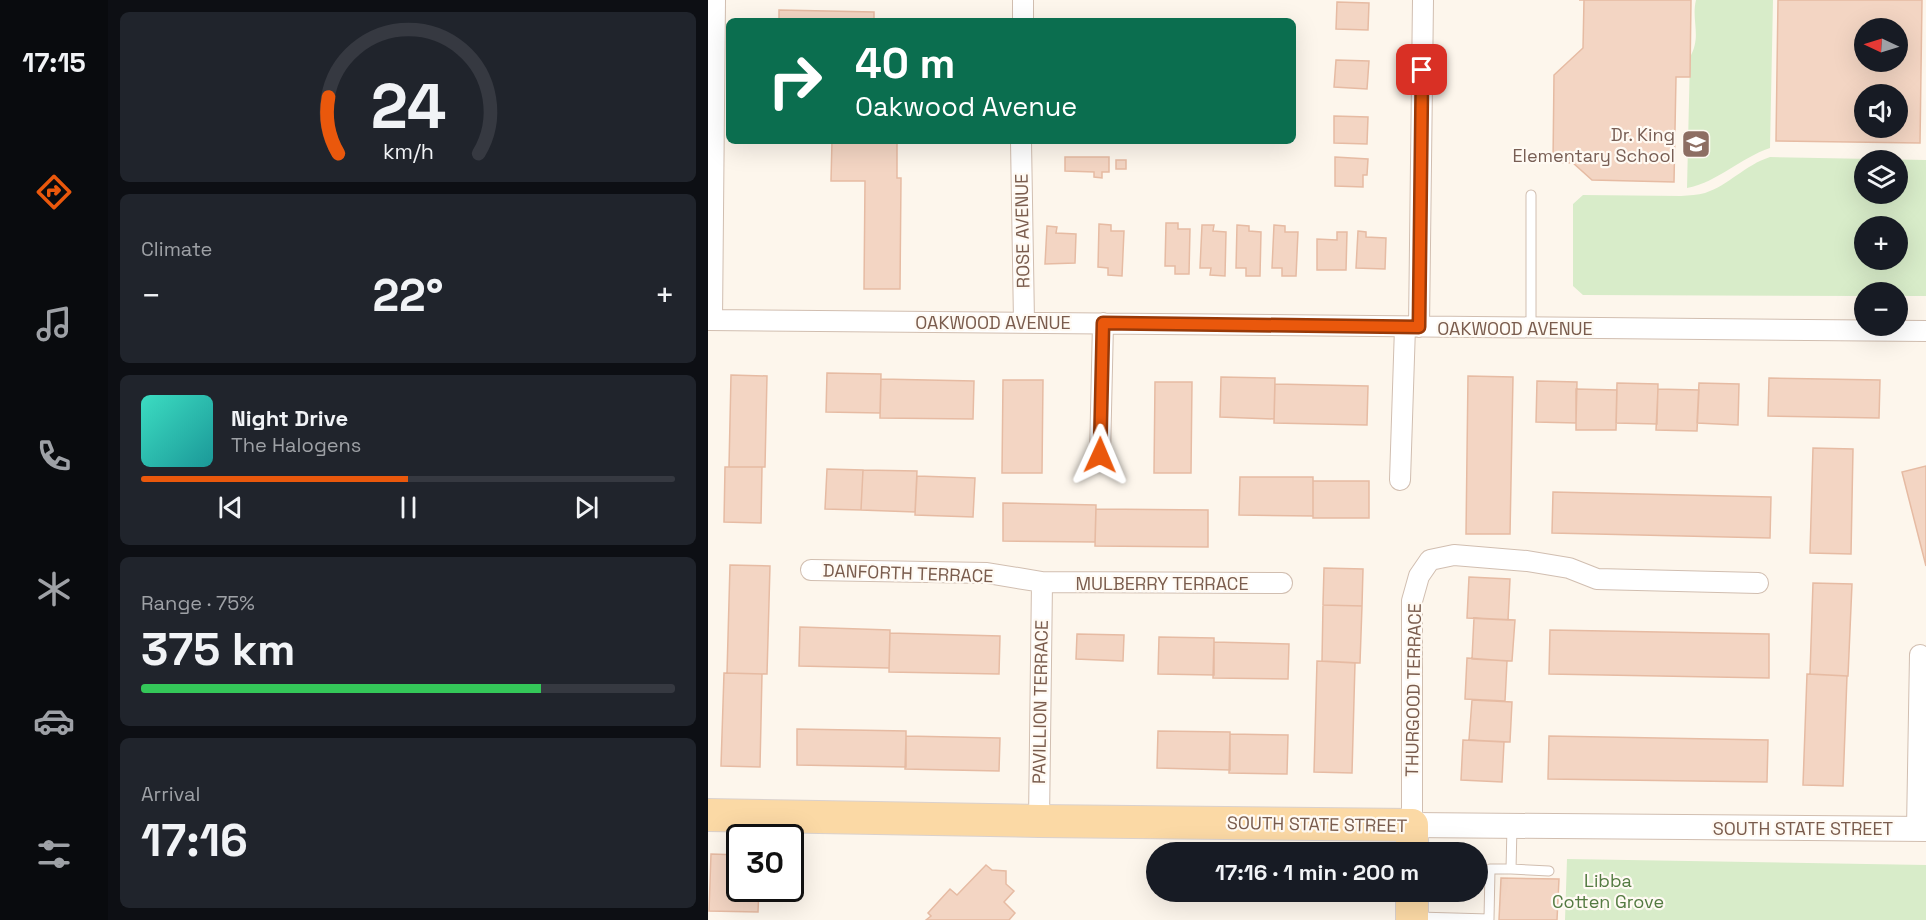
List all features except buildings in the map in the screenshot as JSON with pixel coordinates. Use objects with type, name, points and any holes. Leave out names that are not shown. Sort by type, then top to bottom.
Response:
[{"type":"main road","name":"SOUTH STATE STREET","points":[[708,815],[1039,821],[1412,838]]},
{"type":"street","points":[[710,320],[715,0]]},
{"type":"street","points":[[1023,0],[1023,18]]},
{"type":"street","points":[[1400,480],[1412,327],[1423,0]]},
{"type":"street","name":"ROSE AVENUE","points":[[1021,144],[1024,322]]},
{"type":"street","name":"OAKWOOD AVENUE","points":[[710,320],[1926,331]]},
{"type":"street","points":[[1100,455],[1103,323]]},
{"type":"street","name":"THURGOOD TERRACE","points":[[1412,838],[1412,601],[1419,576],[1430,560],[1454,555],[1527,561],[1569,568],[1597,579],[1758,583]]},
{"type":"street","name":"DANFORTH TERRACE","points":[[811,570],[987,573],[1042,582]]},
{"type":"street","name":"MULBERRY TERRACE","points":[[1042,582],[1282,583]]},
{"type":"street","name":"PAVILLION TERRACE","points":[[1039,821],[1042,582]]},
{"type":"street","points":[[1920,655],[1921,829]]},
{"type":"street","name":"SOUTH STATE STREET","points":[[1412,838],[1512,826],[1921,829]]},
{"type":"lane","points":[[1531,195],[1531,328]]},
{"type":"lane","points":[[1510,869],[1512,826]]},
{"type":"lane","points":[[1412,909],[1489,919],[1490,869],[1549,871]]},
{"type":"green space","points":[[1696,0],[1773,0],[1770,148],[1709,181],[1687,188],[1690,57],[1696,35]]},
{"type":"green space","points":[[1770,157],[1854,159],[1854,204],[1908,204],[1908,160],[1926,160],[1926,296],[1908,296],[1908,282],[1854,282],[1854,296],[1583,295],[1573,286],[1573,204],[1583,195],[1681,196],[1702,194],[1722,185]]},
{"type":"green space","name":"Libba Cotten Grove","points":[[1567,859],[1926,865],[1926,920],[1565,920]]},
{"type":"place","name":"Dr. King Elementary School","points":[[1696,144]]},
{"type":"route","points":[[1100,455],[1103,323],[1419,327],[1422,70]]}]
